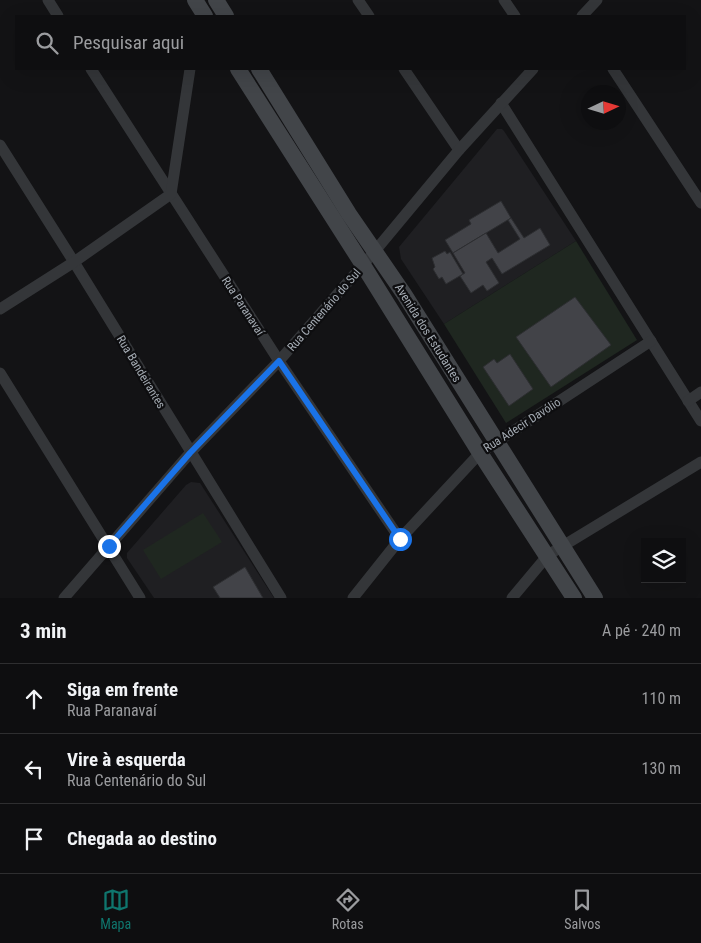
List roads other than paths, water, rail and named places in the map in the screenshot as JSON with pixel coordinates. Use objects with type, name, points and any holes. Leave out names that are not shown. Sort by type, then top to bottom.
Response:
[{"type":"street","points":[[48,0],[57,15]]},
{"type":"street","points":[[216,0],[225,15]]},
{"type":"street","points":[[358,0],[368,15]]},
{"type":"street","points":[[504,0],[514,15]]},
{"type":"street","points":[[583,15],[597,0]]},
{"type":"street","name":"Rua Paranavaí","points":[[93,70],[279,361],[400,539]]},
{"type":"street","points":[[0,309],[74,262],[171,194],[190,70]]},
{"type":"street","name":"Avenida dos Estudantes","points":[[239,70],[480,453],[574,598]]},
{"type":"street","name":"Avenida dos Estudantes","points":[[260,70],[349,214],[430,336],[596,598]]},
{"type":"street","points":[[405,70],[459,150]]},
{"type":"street","name":"Rua Centenário do Sul","points":[[64,598],[190,453],[279,361],[375,251],[459,150],[532,70]]},
{"type":"street","points":[[614,70],[701,203]]},
{"type":"street","points":[[501,102],[701,422]]},
{"type":"street","name":"Rua Bandeirantes","points":[[0,145],[281,598]]},
{"type":"street","points":[[414,347],[430,336]]},
{"type":"street","name":"Rua Adecir Davólio","points":[[353,598],[400,539],[480,453],[651,341]]},
{"type":"street","points":[[0,373],[140,598]]},
{"type":"street","points":[[688,401],[701,392]]},
{"type":"street","points":[[512,598],[548,556],[701,462]]}]
